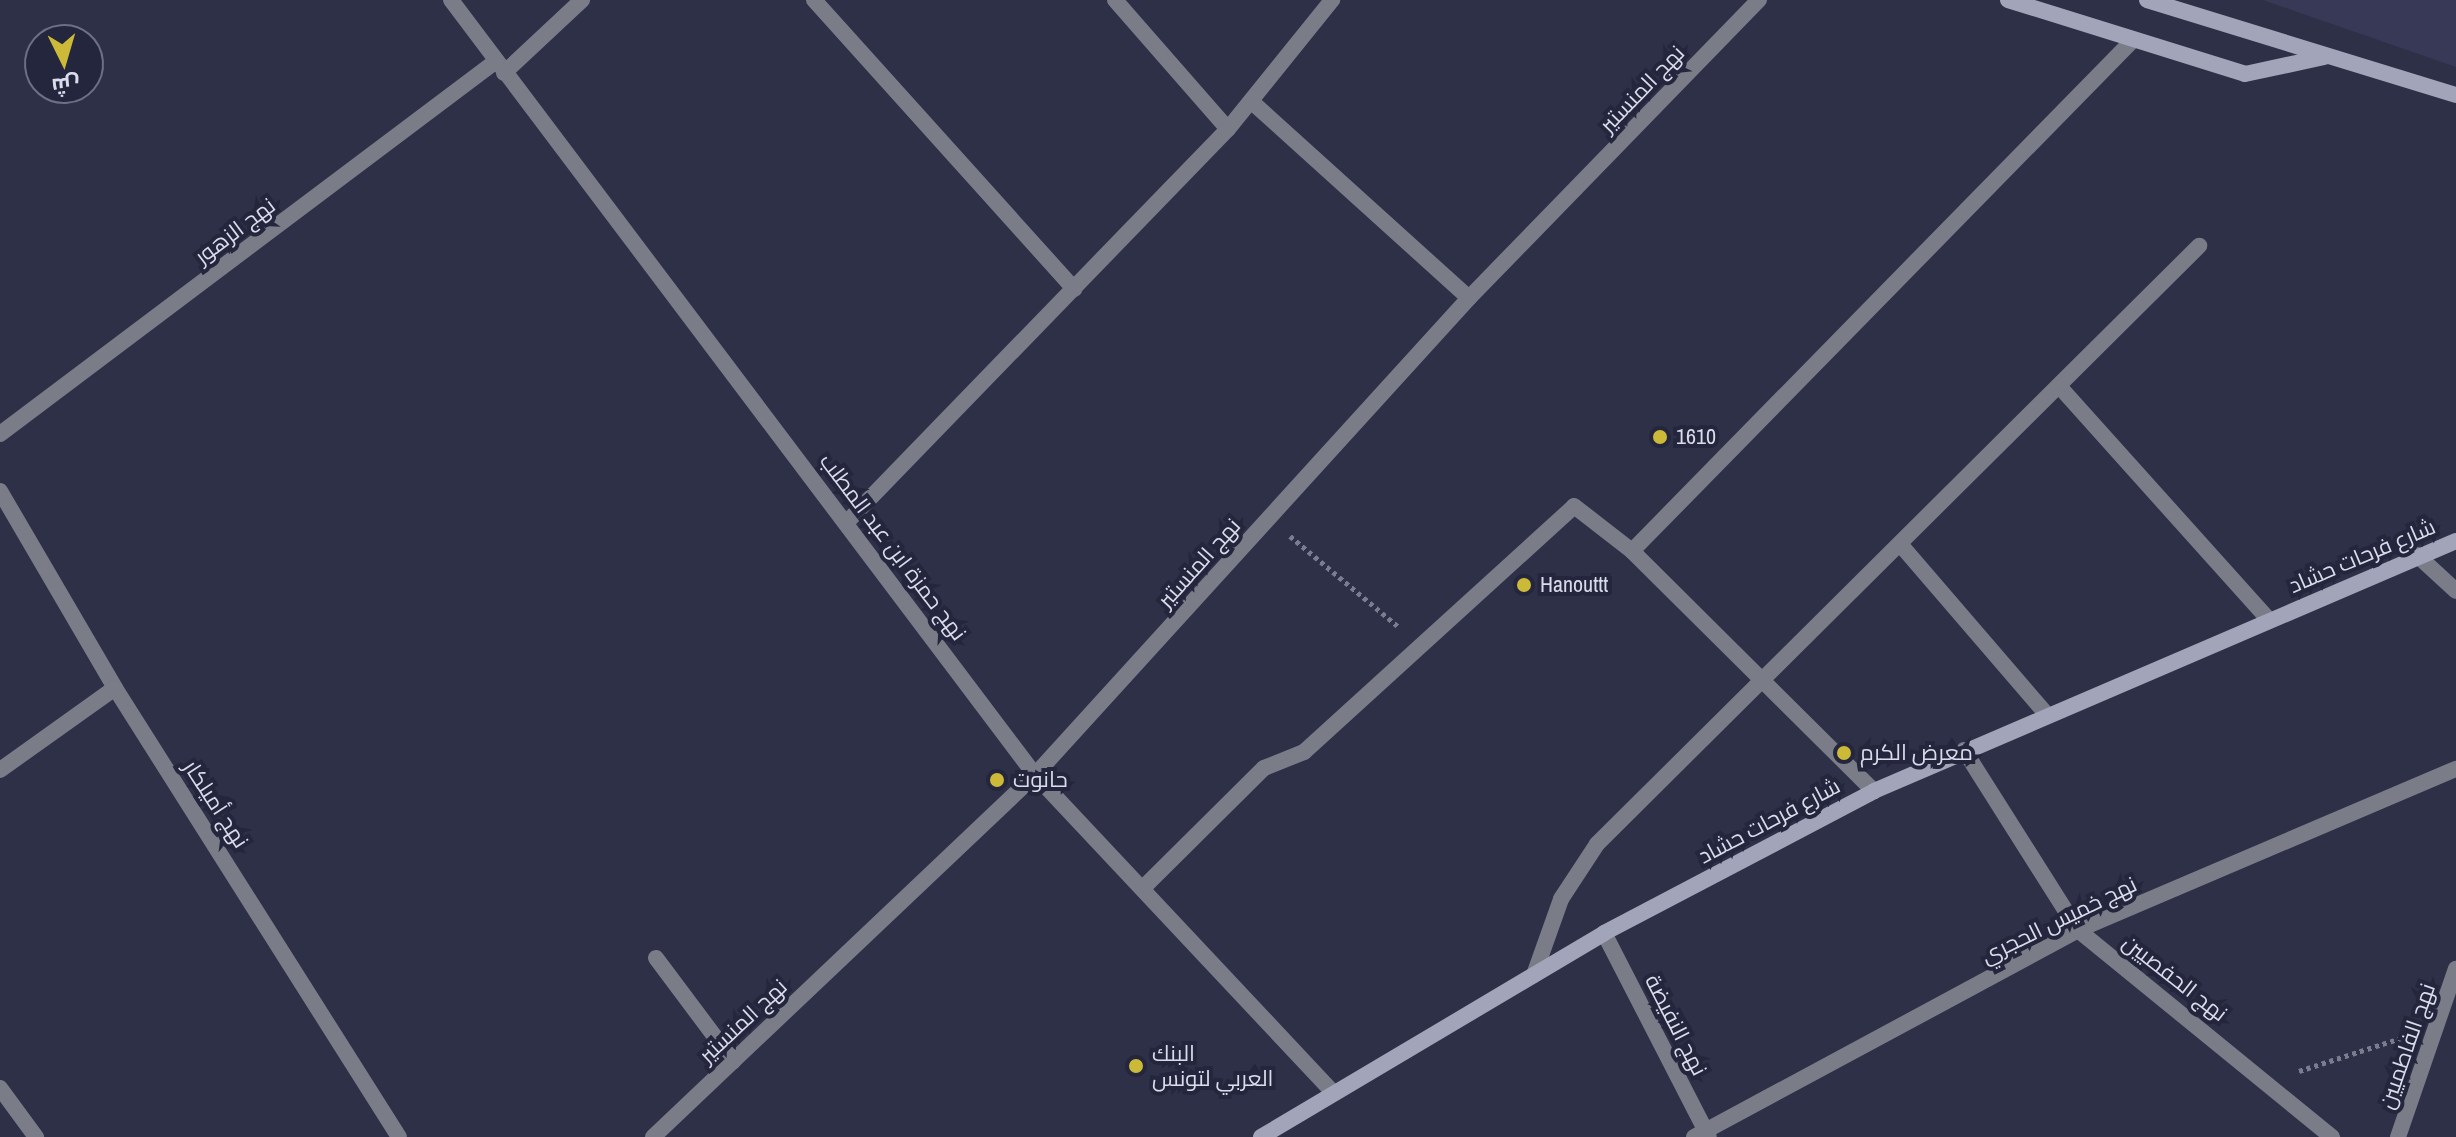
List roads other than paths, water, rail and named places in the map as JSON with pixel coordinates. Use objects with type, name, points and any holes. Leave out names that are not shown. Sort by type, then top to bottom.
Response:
[{"type":"street","name":"نهج حمزة ابن عبد المطلب","points":[[451,0],[1035,775],[1333,1092]]},
{"type":"street","name":"نهج الزهور","points":[[0,434],[500,67],[582,0]]},
{"type":"street","points":[[814,0],[1074,289]]},
{"type":"street","points":[[1115,0],[1228,129]]},
{"type":"street","points":[[847,522],[1228,129],[1332,0]]},
{"type":"street","name":"نهج المنستير","points":[[653,1137],[1035,775],[1469,298],[1759,0]]},
{"type":"street","points":[[2008,0],[2131,42],[2255,75],[2324,57]]},
{"type":"street","points":[[2147,0],[2324,57],[2456,95]]},
{"type":"street","points":[[1632,551],[2131,42]]},
{"type":"street","points":[[1252,102],[1469,298]]},
{"type":"street","points":[[1534,975],[1561,899],[1597,844],[1761,685],[2199,246]]},
{"type":"street","points":[[2059,386],[2269,620]]},
{"type":"street","name":"نهج أميلكار","points":[[0,491],[115,688],[399,1137]]},
{"type":"street","points":[[1143,888],[1264,768],[1304,752],[1568,508],[1585,509],[1632,551],[1761,685],[1874,791]]},
{"type":"street","name":"شارع فرحات حشاد","points":[[1261,1137],[1604,933],[1874,791],[2417,555],[2456,541]]},
{"type":"street","points":[[1900,544],[2047,715]]},
{"type":"street","points":[[2417,555],[2456,591]]},
{"type":"street","points":[[0,770],[115,688]]},
{"type":"street","name":"نهج الحفصيين","points":[[1964,750],[2078,930],[2270,1081],[2332,1137]]},
{"type":"street","name":"نهج خميس الحجري","points":[[1703,1135],[2078,930],[2456,769]]},
{"type":"street","name":"نهج النفيضة","points":[[1604,933],[1703,1135]]},
{"type":"street","points":[[656,958],[733,1061]]},
{"type":"street","name":"نهج الفاطميين","points":[[2398,1137],[2439,1026],[2456,969]]},
{"type":"street","points":[[0,1088],[36,1137]]},
{"type":"place","name":"1610","points":[[1660,437]]},
{"type":"place","name":"Hanouttt","points":[[1524,585]]},
{"type":"place","name":"معرض الكرم","points":[[1844,753]]},
{"type":"place","name":"حانوت","points":[[997,780]]},
{"type":"place","name":"البنك العربي لتونس","points":[[1136,1066]]}]
